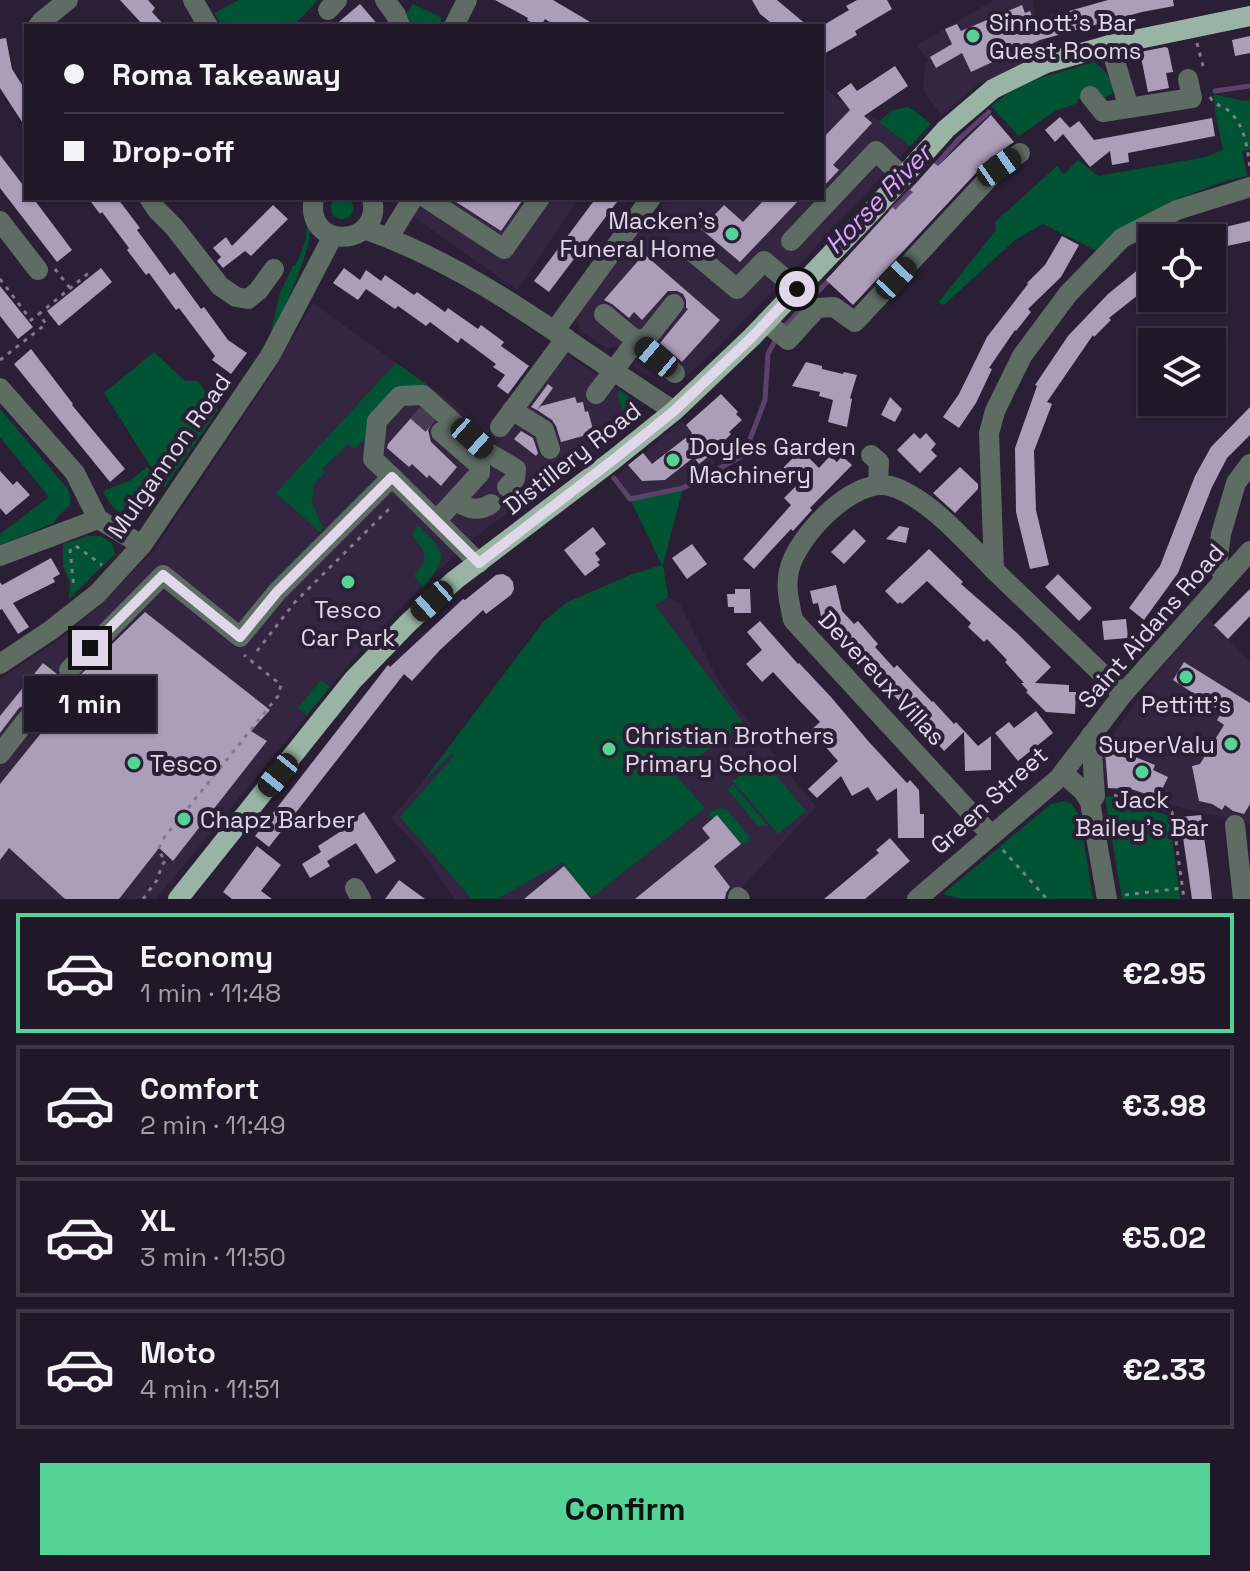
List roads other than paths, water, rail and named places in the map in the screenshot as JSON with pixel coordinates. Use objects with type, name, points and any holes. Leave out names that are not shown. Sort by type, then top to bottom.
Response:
[{"type":"main road","name":"Distillery Road","points":[[178,899],[353,680],[408,623],[455,580],[613,460],[776,330],[797,289],[946,129],[993,89],[1046,63],[1110,45],[1250,16]]},
{"type":"street","points":[[40,24],[68,0]]},
{"type":"street","points":[[193,0],[207,24]]},
{"type":"street","points":[[385,0],[399,24]]},
{"type":"street","points":[[455,24],[467,0]]},
{"type":"street","points":[[1110,45],[1129,108]]},
{"type":"street","points":[[1090,96],[1103,112],[1192,98],[1197,80]]},
{"type":"street","points":[[791,241],[876,151],[903,177]]},
{"type":"street","points":[[776,330],[788,340],[817,308],[834,307],[855,322],[999,167],[1020,153]]},
{"type":"street","points":[[994,570],[989,433],[995,411],[1022,356],[1068,294],[1122,238],[1177,210],[1250,187]]},
{"type":"street","points":[[150,200],[220,286],[236,297],[248,299],[274,269]]},
{"type":"street","points":[[314,200],[315,219],[333,236],[350,236],[364,229],[373,213],[372,200]]},
{"type":"street","points":[[389,237],[412,200]]},
{"type":"street","points":[[429,200],[504,249],[539,200]]},
{"type":"street","points":[[550,449],[544,430],[506,418],[650,200]]},
{"type":"street","points":[[0,221],[38,270]]},
{"type":"street","points":[[364,229],[389,237],[461,272],[533,314],[674,411]]},
{"type":"street","name":"Mulgannon Road","points":[[0,664],[97,594],[142,545],[270,356],[333,236]]},
{"type":"street","points":[[693,252],[737,289],[764,261],[797,289]]},
{"type":"street","points":[[596,394],[636,341],[648,337],[674,304]]},
{"type":"street","points":[[604,314],[675,373]]},
{"type":"street","points":[[0,388],[75,473],[98,519],[142,545]]},
{"type":"street","points":[[437,520],[480,473],[480,466],[449,432],[423,395],[400,396],[377,421],[373,459],[479,563]]},
{"type":"street","points":[[400,396],[417,411]]},
{"type":"street","points":[[449,432],[516,469],[515,479],[507,487]]},
{"type":"street","points":[[871,455],[879,462],[878,485],[909,493],[927,506],[1123,694]]},
{"type":"street","points":[[1226,578],[1217,565],[1221,534],[1236,483],[1250,464]]},
{"type":"street","points":[[69,670],[163,575],[240,637],[277,592],[392,477]]},
{"type":"street","name":"Devereux Villas","points":[[878,485],[863,488],[834,508],[800,547],[789,570],[787,595],[793,620],[995,840]]},
{"type":"street","points":[[455,501],[476,510],[491,504]]},
{"type":"street","points":[[0,556],[64,536],[98,519]]},
{"type":"street","name":"Saint Aidans Road","points":[[1091,735],[1123,694],[1250,551]]},
{"type":"street","points":[[0,754],[29,717]]},
{"type":"street","points":[[1091,735],[1095,796],[1099,797],[1112,898]]},
{"type":"street","name":"Green Street","points":[[917,899],[995,840],[1059,778],[1091,735]]},
{"type":"street","points":[[1063,773],[1083,791],[1099,797]]},
{"type":"street","points":[[1235,825],[1243,899]]},
{"type":"waterway","name":"Horse River","points":[[1215,91],[1250,86]]},
{"type":"waterway","name":"Horse River","points":[[933,168],[989,112]]},
{"type":"waterway","name":"Horse River","points":[[891,211],[915,187]]},
{"type":"waterway","name":"Horse River","points":[[783,328],[831,278]]},
{"type":"waterway","points":[[614,478],[630,499],[683,488],[744,455],[765,400],[768,354],[777,337]]},
{"type":"tunnel","points":[[417,411],[441,432]]},
{"type":"place","name":"Sinnott's Bar Guest Rooms","points":[[973,36]]},
{"type":"place","name":"Macken's Funeral Home","points":[[732,234]]},
{"type":"place","name":"Doyles Garden Machinery","points":[[673,460]]},
{"type":"place","name":"Tesco Car Park","points":[[348,582]]},
{"type":"place","name":"Pettitt's","points":[[1186,677]]},
{"type":"place","name":"SuperValu","points":[[1231,744]]},
{"type":"place","name":"Christian Brothers Primary School","points":[[609,749]]},
{"type":"place","name":"Tesco","points":[[134,763]]},
{"type":"place","name":"Jack Bailey’s Bar","points":[[1142,772]]},
{"type":"place","name":"Chapz Barber","points":[[184,819]]}]
